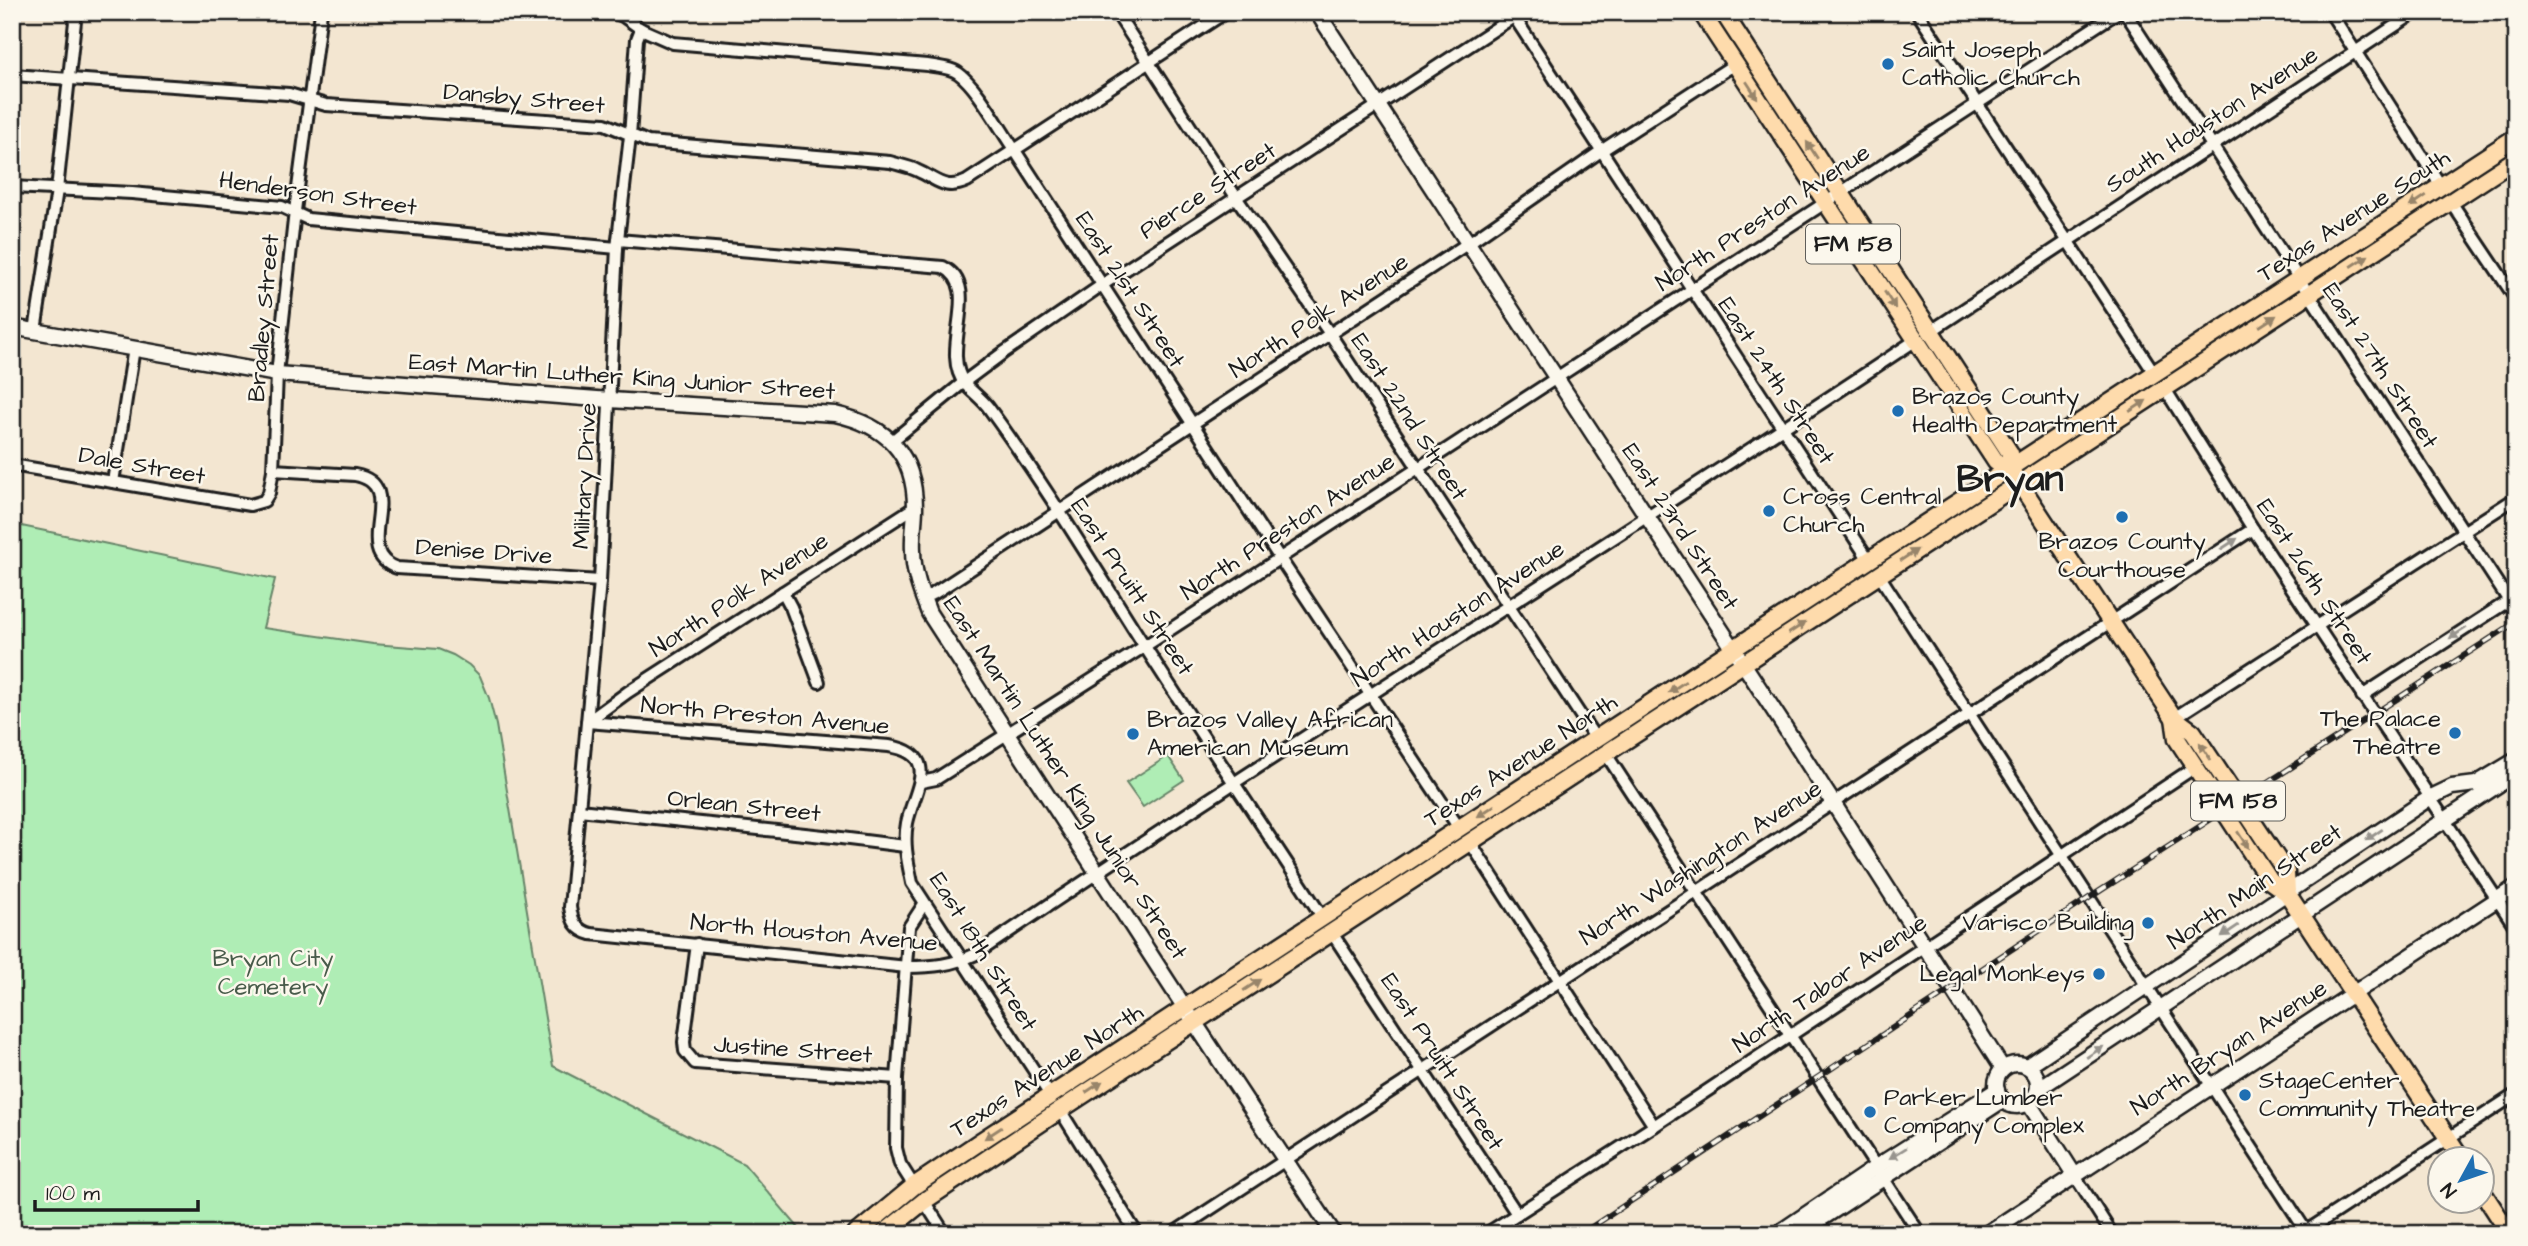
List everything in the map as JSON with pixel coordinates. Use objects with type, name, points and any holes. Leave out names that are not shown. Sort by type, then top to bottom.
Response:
[{"type":"main road","name":"FM 158","points":[[1701,12],[1996,462],[2015,476],[2174,718],[2193,732],[2286,872],[2287,893]]},
{"type":"main road","name":"FM 158","points":[[1723,12],[2010,453],[2015,476]]},
{"type":"main road","name":"Texas Avenue South","points":[[2217,333],[2516,137]]},
{"type":"main road","name":"Texas Avenue South","points":[[2226,349],[2516,159]]},
{"type":"main road","name":"Texas Avenue North","points":[[883,1234],[924,1201],[1060,1110],[1879,575],[2155,373],[2217,333]]},
{"type":"main road","name":"Texas Avenue North","points":[[856,1234],[914,1186],[1869,560],[2165,389],[2226,349]]},
{"type":"main road","name":"FM 158","points":[[2174,718],[2177,739],[2195,767],[2270,881],[2287,893],[2302,915],[2452,1144]]},
{"type":"main road","points":[[2496,1212],[2510,1234]]},
{"type":"street","points":[[35,331],[57,190],[76,12]]},
{"type":"street","name":"Bradley Street","points":[[264,500],[269,493],[273,470],[277,374],[321,12]]},
{"type":"street","name":"East 21st Street","points":[[613,12],[641,29],[673,43],[927,65],[952,70],[970,84],[1459,828]]},
{"type":"street","name":"East 22nd Street","points":[[1116,12],[1596,739]]},
{"type":"street","points":[[1014,149],[1226,12]]},
{"type":"street","name":"East 23rd Street","points":[[1317,12],[1744,664],[2003,1069]]},
{"type":"street","points":[[1917,12],[2155,373]]},
{"type":"street","name":"North Preston Avenue","points":[[587,722],[902,748],[917,759],[922,771],[921,782],[936,779],[1145,646],[2118,12]]},
{"type":"street","name":"East 27th Street","points":[[2125,12],[2464,532],[2512,598]]},
{"type":"street","points":[[2330,12],[2441,186]]},
{"type":"street","name":"South Houston Avenue","points":[[2067,242],[2416,12]]},
{"type":"street","name":"Pierce Street","points":[[892,442],[964,382],[1102,285],[1515,14]]},
{"type":"street","name":"East 24th Street","points":[[1515,14],[1691,290],[1869,560]]},
{"type":"street","name":"Military Drive","points":[[576,926],[570,907],[600,580],[617,244],[630,136],[637,39],[641,29]]},
{"type":"street","name":"North Polk Avenue","points":[[923,597],[933,594],[1059,512],[1735,64]]},
{"type":"street","name":"Dansby Street","points":[[12,75],[289,94],[339,106],[605,124],[648,142],[890,162],[908,167],[942,184],[955,186],[967,181],[1014,149]]},
{"type":"street","name":"Henderson Street","points":[[12,187],[132,193],[282,207],[308,219],[943,267],[951,271],[961,284],[956,352],[957,368],[964,382]]},
{"type":"street","points":[[2451,202],[2516,299]]},
{"type":"street","points":[[1931,331],[2067,242]]},
{"type":"street","name":"East Martin Luther King Junior Street","points":[[12,327],[277,374],[610,400],[835,414],[858,419],[877,428],[905,460],[914,481],[915,573],[929,613],[1334,1234]]},
{"type":"street","name":"North Houston Avenue","points":[[576,926],[591,934],[907,967],[932,967],[962,961],[1916,340]]},
{"type":"street","points":[[113,482],[134,348]]},
{"type":"street","name":"East Pruitt Street","points":[[964,382],[986,404],[1059,512],[1323,918]]},
{"type":"street","name":"East 26th Street","points":[[2165,389],[2253,529],[2516,928]]},
{"type":"street","name":"Dale Street","points":[[12,465],[250,505],[264,500]]},
{"type":"street","name":"Denise Drive","points":[[273,470],[355,475],[371,481],[379,494],[376,542],[378,551],[384,561],[397,568],[600,580]]},
{"type":"street","points":[[2174,718],[2516,498]]},
{"type":"street","name":"North Polk Avenue","points":[[587,722],[628,692],[915,507]]},
{"type":"street","name":"North Washington Avenue","points":[[1172,1234],[2253,529]]},
{"type":"street","points":[[1879,575],[2305,1233],[2516,1094]]},
{"type":"street","points":[[783,592],[820,682]]},
{"type":"street","points":[[2362,696],[2512,598]]},
{"type":"street","points":[[1606,754],[1920,1234]]},
{"type":"street","name":"North Main Street","points":[[2027,1066],[2431,797],[2452,787],[2476,784],[2516,760]]},
{"type":"street","name":"North Tabor Avenue","points":[[1486,1234],[1654,1126],[2195,767]]},
{"type":"street","name":"North Main Street","points":[[2038,1089],[2516,773]]},
{"type":"street","name":"East 18th Street","points":[[921,782],[907,824],[905,846],[912,883],[1050,1096]]},
{"type":"street","name":"Orlean Street","points":[[579,810],[905,846]]},
{"type":"street","points":[[1470,842],[1654,1126]]},
{"type":"street","name":"North Bryan Avenue","points":[[1986,1234],[2516,887]]},
{"type":"street","points":[[914,1186],[900,1164],[896,1148],[897,1078],[909,927],[924,904]]},
{"type":"street","name":"East Pruitt Street","points":[[1332,933],[1517,1214]]},
{"type":"street","name":"Justine Street","points":[[697,944],[684,1042],[689,1058],[702,1065],[897,1078]]},
{"type":"street","points":[[2016,1064],[2027,1066],[2036,1076],[2038,1089],[2028,1102],[2015,1106],[2000,1095],[1997,1077],[2003,1069],[2016,1064]]},
{"type":"street","points":[[1777,1234],[1880,1173],[2000,1095]]},
{"type":"street","points":[[2028,1102],[2112,1234]]},
{"type":"street","points":[[1060,1110],[1137,1234]]},
{"type":"street","points":[[1798,1234],[1880,1173]]},
{"type":"street","points":[[924,1201],[945,1234]]},
{"type":"green space","name":"Bryan City Cemetery","points":[[12,524],[275,579],[263,628],[373,644],[438,649],[469,665],[480,676],[496,725],[553,1066],[744,1164],[804,1234],[12,1234]]},
{"type":"green space","points":[[1168,756],[1184,780],[1143,807],[1126,783]]},
{"type":"railway","points":[[1581,1234],[2089,898],[2516,622]]},
{"type":"place","name":"Saint Joseph Catholic Church","points":[[1888,64]]},
{"type":"place","name":"Brazos County Health Department","points":[[1898,411]]},
{"type":"place","name":"Cross Central Church","points":[[1769,511]]},
{"type":"place","name":"Brazos County Courthouse","points":[[2122,517]]},
{"type":"place","name":"The Palace Theatre","points":[[2455,733]]},
{"type":"place","name":"Brazos Valley African American Museum","points":[[1133,734]]},
{"type":"place","name":"Varisco Building","points":[[2148,923]]},
{"type":"place","name":"Legal Monkeys","points":[[2099,974]]},
{"type":"place","name":"StageCenter Community Theatre","points":[[2245,1095]]},
{"type":"place","name":"Parker Lumber Company Complex","points":[[1870,1112]]},
{"type":"district","name":"Bryan","points":[[2010,480]]}]
